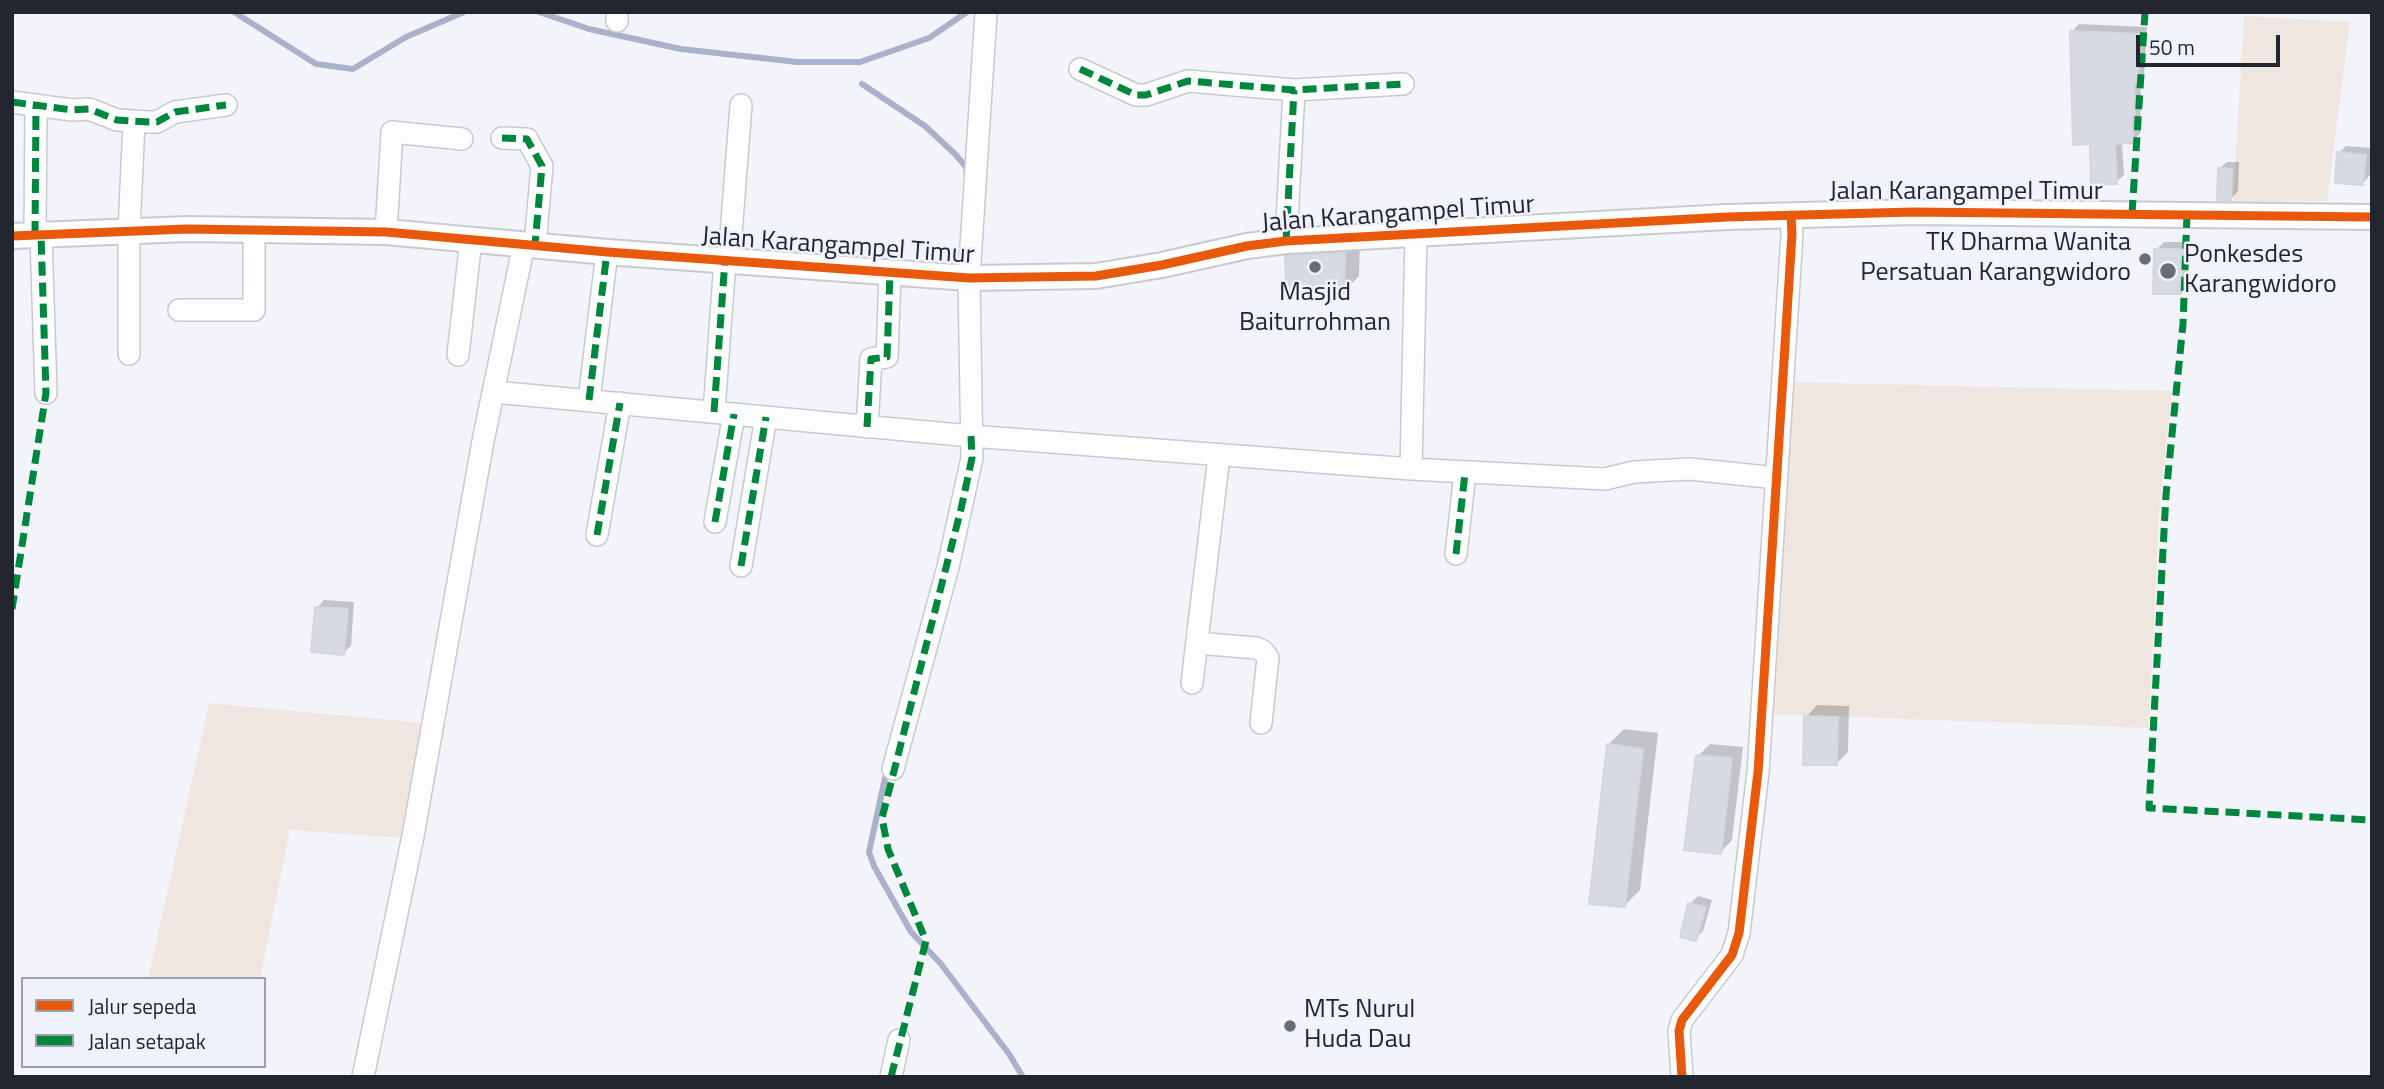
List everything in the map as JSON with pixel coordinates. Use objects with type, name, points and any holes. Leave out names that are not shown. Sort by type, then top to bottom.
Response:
[{"type":"street","points":[[893,769],[972,458],[969,278],[986,13]]},
{"type":"street","points":[[1080,69],[1136,95],[1146,95],[1188,81],[1294,90],[1403,84]]},
{"type":"street","points":[[1286,241],[1294,90]]},
{"type":"street","points":[[12,102],[72,110],[89,109],[117,120],[134,122],[157,122],[175,112],[226,105]]},
{"type":"street","points":[[715,522],[724,413],[727,260],[741,105]]},
{"type":"street","points":[[36,106],[29,235],[46,393]]},
{"type":"street","points":[[129,354],[129,231],[134,122]]},
{"type":"street","points":[[386,232],[392,132],[462,139]]},
{"type":"street","points":[[363,1077],[413,836],[483,441],[529,245],[542,166],[527,139],[502,138]]},
{"type":"street","name":"Jalan Karangampel Timur","points":[[29,235],[187,229],[386,232],[607,252],[969,278],[1096,276],[1247,246],[1286,241],[1581,223],[1913,212],[2372,217]]},
{"type":"street","points":[[1682,1077],[1679,1031],[1682,1020],[1728,960],[1739,933],[1758,772],[1792,234],[1791,215]]},
{"type":"street","points":[[179,310],[254,310],[254,230]]},
{"type":"street","points":[[1411,469],[1416,235]]},
{"type":"street","points":[[458,355],[471,239]]},
{"type":"street","points":[[589,401],[607,252]]},
{"type":"street","points":[[867,427],[871,359],[887,357],[890,273]]},
{"type":"street","points":[[494,392],[971,436],[1465,473],[1605,478],[1634,472],[1690,469],[1777,478]]},
{"type":"street","points":[[597,535],[621,403]]},
{"type":"street","points":[[741,566],[766,417]]},
{"type":"street","points":[[1192,683],[1219,456]]},
{"type":"street","points":[[1456,554],[1465,473]]},
{"type":"street","points":[[1197,643],[1256,648],[1268,658],[1261,723]]},
{"type":"street","points":[[891,1077],[899,1040]]},
{"type":"shaded area","points":[[2244,16],[2350,22],[2327,201],[2233,202]]},
{"type":"shaded area","points":[[1791,382],[2172,391],[2159,513],[2149,728],[1768,714]]},
{"type":"shaded area","points":[[209,703],[423,723],[403,838],[290,830],[260,977],[148,977]]},
{"type":"building","points":[[2070,31],[2140,34],[2138,83],[2134,84],[2135,115],[2132,115],[2133,143],[2115,144],[2117,184],[2091,185],[2090,144],[2073,145]]},
{"type":"building","points":[[2337,152],[2366,155],[2363,185],[2335,183]]},
{"type":"building","points":[[2218,168],[2232,169],[2231,200],[2217,200]]},
{"type":"building","name":"Ponkesdes Karangwidoro","points":[[2154,249],[2183,249],[2181,294],[2153,294]]},
{"type":"building","name":"Masjid Baiturrohman","points":[[1345,253],[1344,294],[1286,285],[1285,256]]},
{"type":"building","points":[[315,607],[348,609],[344,655],[311,652]]},
{"type":"building","points":[[1804,716],[1838,717],[1837,765],[1803,765]]},
{"type":"building","points":[[1607,744],[1643,749],[1625,907],[1589,904]]},
{"type":"building","points":[[1696,755],[1732,758],[1721,854],[1684,850]]},
{"type":"building","points":[[1688,903],[1706,907],[1696,941],[1680,937]]},
{"type":"waterway","points":[[234,12],[316,64],[353,69],[406,37],[464,12]]},
{"type":"waterway","points":[[539,12],[589,29],[681,49],[797,62],[860,62],[929,38],[967,12]]},
{"type":"waterway","points":[[862,84],[925,126],[955,154],[966,167],[967,175]]},
{"type":"waterway","points":[[887,769],[869,852],[874,866],[911,932],[941,964],[1009,1054],[1023,1077]]},
{"type":"marked path","points":[[2132,214],[2145,12]]},
{"type":"marked path","points":[[1080,69],[1136,95],[1146,95],[1188,81],[1294,90],[1403,84]]},
{"type":"marked path","points":[[1286,241],[1294,90]]},
{"type":"marked path","points":[[12,102],[72,110],[89,109],[117,120],[149,122],[157,122],[175,112],[226,105]]},
{"type":"marked path","points":[[35,235],[36,106]]},
{"type":"marked path","points":[[502,138],[527,139],[542,166],[535,245]]},
{"type":"marked path","points":[[2187,214],[2183,324],[2166,495],[2149,808],[2372,820]]},
{"type":"marked path","points":[[12,609],[46,393],[41,235]]},
{"type":"marked path","points":[[589,400],[607,252]]},
{"type":"marked path","points":[[714,412],[725,260]]},
{"type":"marked path","points":[[867,427],[871,359],[887,357],[890,273]]},
{"type":"marked path","points":[[597,535],[620,403]]},
{"type":"marked path","points":[[715,522],[734,414]]},
{"type":"marked path","points":[[741,566],[766,417]]},
{"type":"marked path","points":[[891,1077],[926,941],[888,849],[882,818],[961,509],[972,458],[971,436]]},
{"type":"marked path","points":[[1456,554],[1465,473]]},
{"type":"cycle path","points":[[12,236],[187,229],[386,232],[607,252],[969,278],[1096,276],[1247,246],[1286,241],[1727,217],[1913,212],[2372,217]]},
{"type":"cycle path","points":[[1682,1077],[1679,1031],[1682,1020],[1732,955],[1739,933],[1758,772],[1792,234],[1791,215]]},
{"type":"place","name":"TK Dharma Wanita Persatuan Karangwidoro","points":[[2145,259]]},
{"type":"place","name":"Masjid Baiturrohman","points":[[1315,267]]},
{"type":"place","name":"Ponkesdes Karangwidoro","points":[[2168,271]]},
{"type":"place","name":"MTs Nurul Huda Dau","points":[[1290,1026]]}]
